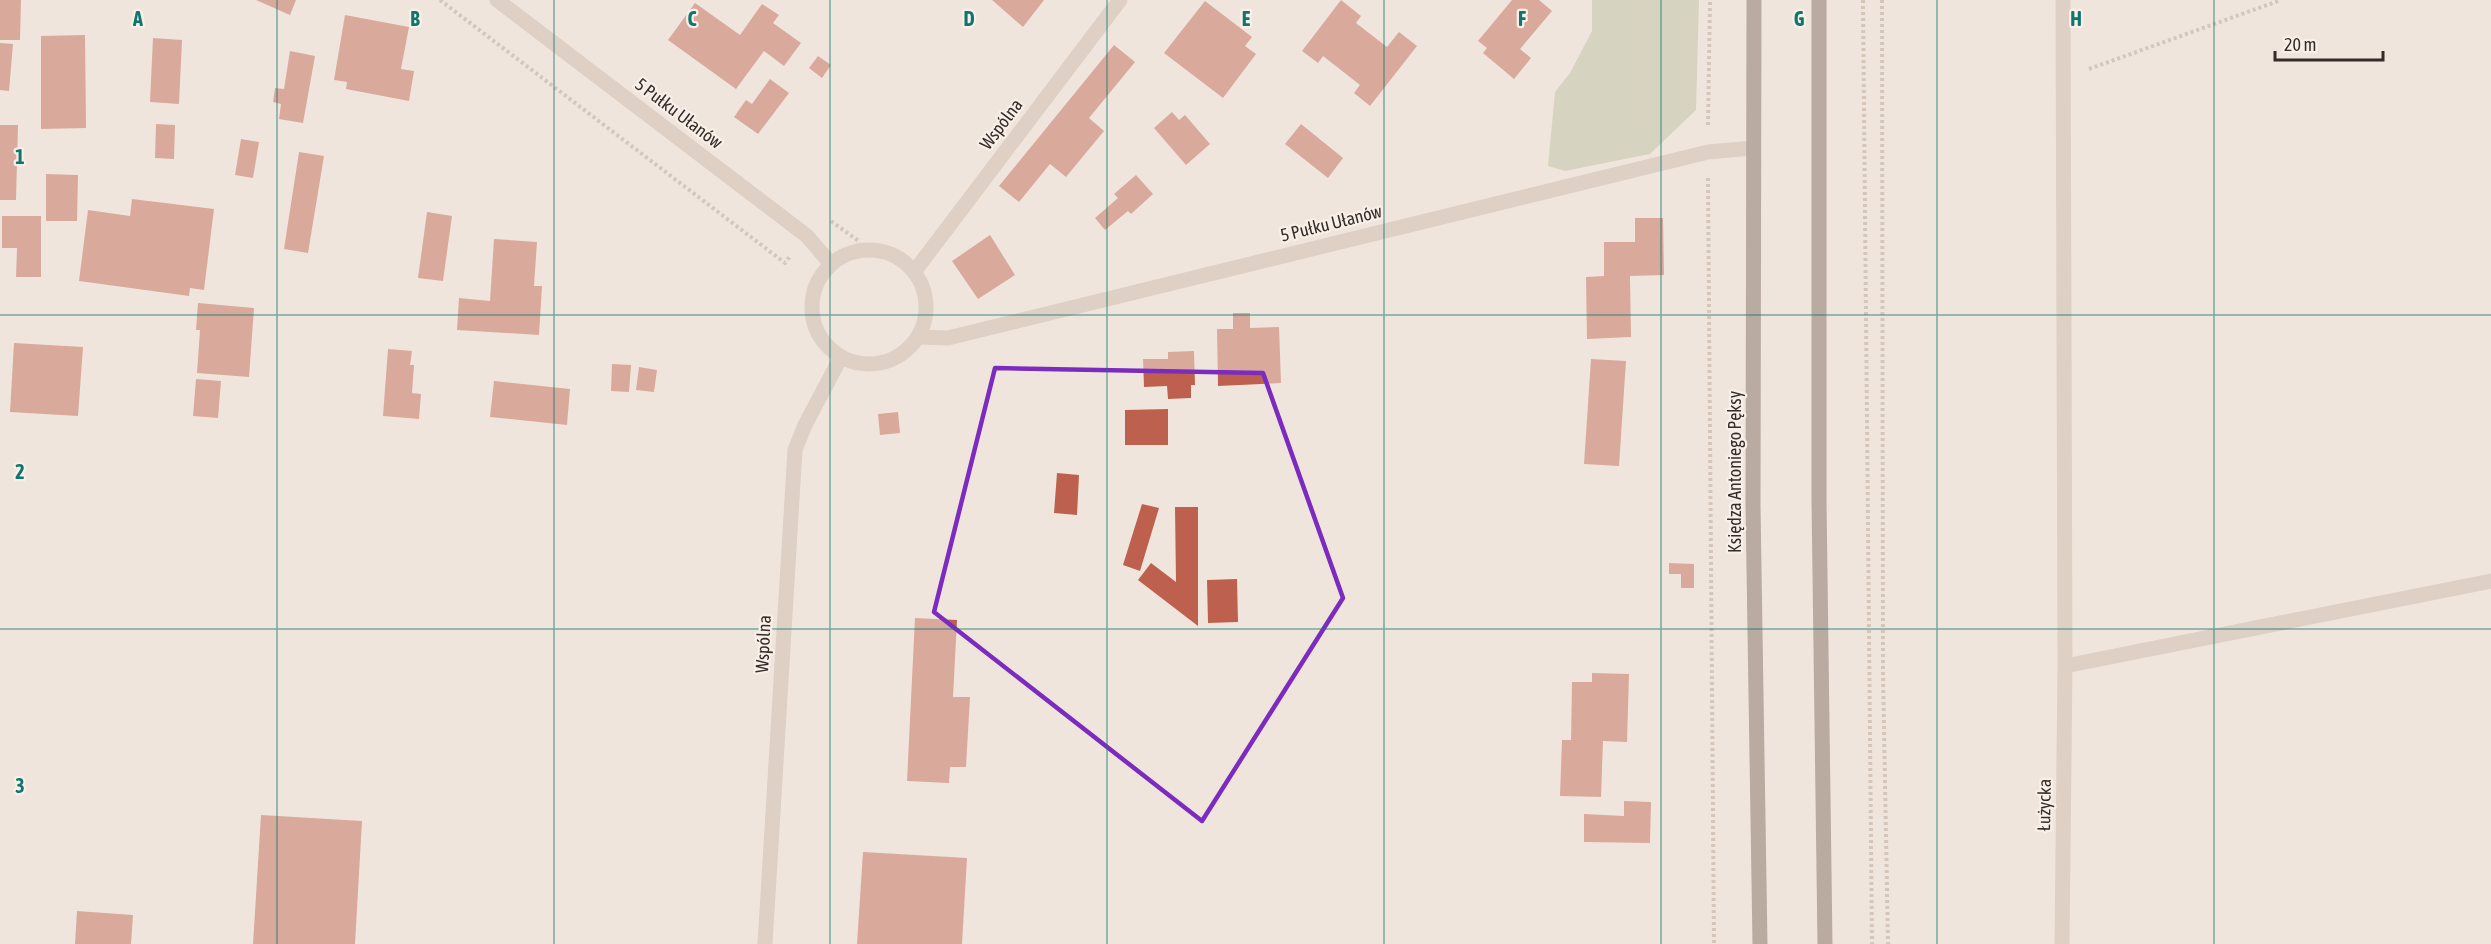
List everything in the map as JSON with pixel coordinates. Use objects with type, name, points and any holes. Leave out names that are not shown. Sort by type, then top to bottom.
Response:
[{"type":"main road","name":"Księdza Antoniego Pęksy","points":[[1754,0],[1753,506],[1760,944]]},
{"type":"main road","points":[[1819,0],[1820,501],[1825,944]]},
{"type":"street","name":"5 Pułku Ułanów","points":[[497,0],[807,236],[831,264]]},
{"type":"street","name":"Wspólna","points":[[914,272],[1120,0]]},
{"type":"street","name":"Łużycka","points":[[2062,944],[2065,666],[2063,0]]},
{"type":"street","name":"5 Pułku Ułanów","points":[[918,337],[948,338],[1063,308],[1708,152],[1753,148]]},
{"type":"street","points":[[865,250],[884,252],[901,259],[914,272],[922,287],[926,304],[924,321],[918,337],[906,350],[892,359],[875,364],[857,363],[841,357],[828,347],[817,332],[811,314],[813,296],[819,278],[831,264],[847,254],[865,250]]},
{"type":"street","name":"Wspólna","points":[[765,944],[795,450],[805,425],[841,357]]},
{"type":"street","points":[[2065,666],[2491,581]]},
{"type":"path","points":[[440,0],[785,263],[807,236]]},
{"type":"path","points":[[1710,0],[1708,152],[1714,944]]},
{"type":"path","points":[[1863,0],[1872,944]]},
{"type":"path","points":[[1882,0],[1883,673],[1888,944]]},
{"type":"path","points":[[2063,78],[2281,0]]},
{"type":"highlighted area","points":[[995,368],[1263,373],[1343,598],[1202,821],[934,612]]},
{"type":"green space","points":[[1592,0],[1699,0],[1696,110],[1650,154],[1565,171],[1548,166],[1555,92],[1570,73],[1592,31]]},
{"type":"building","points":[[0,0],[21,0],[20,40],[0,40]]},
{"type":"building","points":[[256,0],[296,0],[290,15]]},
{"type":"building","points":[[992,0],[1044,0],[1023,27]]},
{"type":"building","points":[[1341,0],[1361,16],[1356,23],[1387,47],[1399,32],[1417,46],[1370,106],[1354,93],[1360,85],[1323,56],[1318,63],[1302,51]]},
{"type":"building","points":[[1512,0],[1539,0],[1552,11],[1520,49],[1531,58],[1514,79],[1483,53],[1487,48],[1478,41]]},
{"type":"building","points":[[1205,1],[1252,37],[1245,46],[1256,54],[1223,98],[1164,53]]},
{"type":"building","points":[[695,3],[740,35],[762,4],[779,15],[773,23],[801,43],[784,66],[764,51],[736,89],[668,40]]},
{"type":"building","points":[[345,15],[409,27],[401,69],[414,71],[409,101],[346,89],[347,82],[334,80]]},
{"type":"building","points":[[85,35],[86,128],[41,129],[41,36]]},
{"type":"building","points":[[153,38],[182,40],[179,104],[150,102]]},
{"type":"building","points":[[0,43],[13,44],[9,91],[0,90]]},
{"type":"building","points":[[1114,45],[1135,62],[1089,118],[1104,131],[1066,177],[1050,164],[1019,202],[999,186]]},
{"type":"building","points":[[290,51],[315,56],[303,123],[279,119],[281,104],[273,102],[275,88],[284,89]]},
{"type":"building","points":[[818,56],[831,65],[822,78],[809,68]]},
{"type":"building","points":[[770,79],[789,93],[758,134],[734,117],[746,100],[752,104]]},
{"type":"building","points":[[1172,112],[1179,120],[1185,115],[1210,144],[1186,165],[1154,128]]},
{"type":"building","points":[[156,124],[175,125],[174,159],[155,158]]},
{"type":"building","points":[[1301,124],[1343,158],[1328,178],[1285,144]]},
{"type":"building","points":[[0,125],[18,125],[16,200],[0,200]]},
{"type":"building","points":[[241,139],[259,142],[253,178],[235,175]]},
{"type":"building","points":[[299,152],[324,156],[308,253],[284,249]]},
{"type":"building","points":[[46,174],[78,175],[77,221],[46,221]]},
{"type":"building","points":[[1136,175],[1153,194],[1131,214],[1128,211],[1105,230],[1095,218],[1118,198],[1114,194]]},
{"type":"building","points":[[132,199],[214,209],[204,290],[190,288],[189,296],[79,281],[88,210],[130,216]]},
{"type":"building","points":[[427,212],[452,216],[443,281],[418,278]]},
{"type":"building","points":[[2,216],[41,216],[41,277],[16,277],[17,248],[2,248]]},
{"type":"building","points":[[1635,218],[1663,218],[1664,275],[1630,276],[1631,337],[1587,339],[1586,277],[1604,276],[1604,242],[1635,242]]},
{"type":"building","points":[[990,235],[1015,275],[978,299],[952,261]]},
{"type":"building","points":[[494,239],[537,242],[534,286],[542,286],[539,335],[457,330],[459,298],[490,301]]},
{"type":"building","points":[[198,303],[254,308],[249,377],[197,373],[200,330],[196,330]]},
{"type":"building","points":[[1233,313],[1250,313],[1250,328],[1279,327],[1281,383],[1218,386],[1217,329],[1233,329]]},
{"type":"building","points":[[14,343],[83,347],[78,416],[10,412]]},
{"type":"building","points":[[388,349],[412,351],[410,365],[414,365],[412,393],[421,394],[419,419],[383,416]]},
{"type":"building","points":[[1194,351],[1195,385],[1191,385],[1191,398],[1168,399],[1167,386],[1144,387],[1143,359],[1168,359],[1168,352]]},
{"type":"building","points":[[1591,359],[1626,361],[1619,466],[1584,464]]},
{"type":"building","points":[[612,364],[631,365],[629,392],[611,391]]},
{"type":"building","points":[[639,367],[657,370],[654,392],[636,390]]},
{"type":"building","points":[[196,379],[221,381],[218,418],[193,416]]},
{"type":"building","points":[[494,381],[570,389],[567,425],[490,417]]},
{"type":"building","points":[[1168,409],[1168,445],[1125,445],[1125,410]]},
{"type":"building","points":[[898,412],[900,433],[880,435],[878,414]]},
{"type":"building","points":[[1057,473],[1079,475],[1077,515],[1054,513]]},
{"type":"building","points":[[1142,504],[1159,508],[1140,571],[1123,565]]},
{"type":"building","points":[[1175,507],[1198,507],[1198,626],[1138,580],[1151,563],[1176,582]]},
{"type":"building","points":[[1669,563],[1694,564],[1694,588],[1681,588],[1681,574],[1669,574]]},
{"type":"building","points":[[1237,579],[1238,622],[1208,623],[1207,580]]},
{"type":"building","points":[[915,618],[957,620],[953,697],[970,697],[966,767],[950,767],[949,783],[907,781]]},
{"type":"building","points":[[1592,673],[1629,674],[1627,742],[1603,741],[1601,797],[1560,796],[1562,740],[1571,740],[1572,682],[1592,682]]},
{"type":"building","points":[[1624,801],[1651,802],[1650,843],[1584,842],[1584,814],[1624,816]]},
{"type":"building","points":[[261,815],[362,821],[355,944],[253,944]]},
{"type":"building","points":[[863,852],[967,858],[962,944],[857,944]]},
{"type":"building","points":[[77,911],[133,915],[131,944],[75,944]]}]
